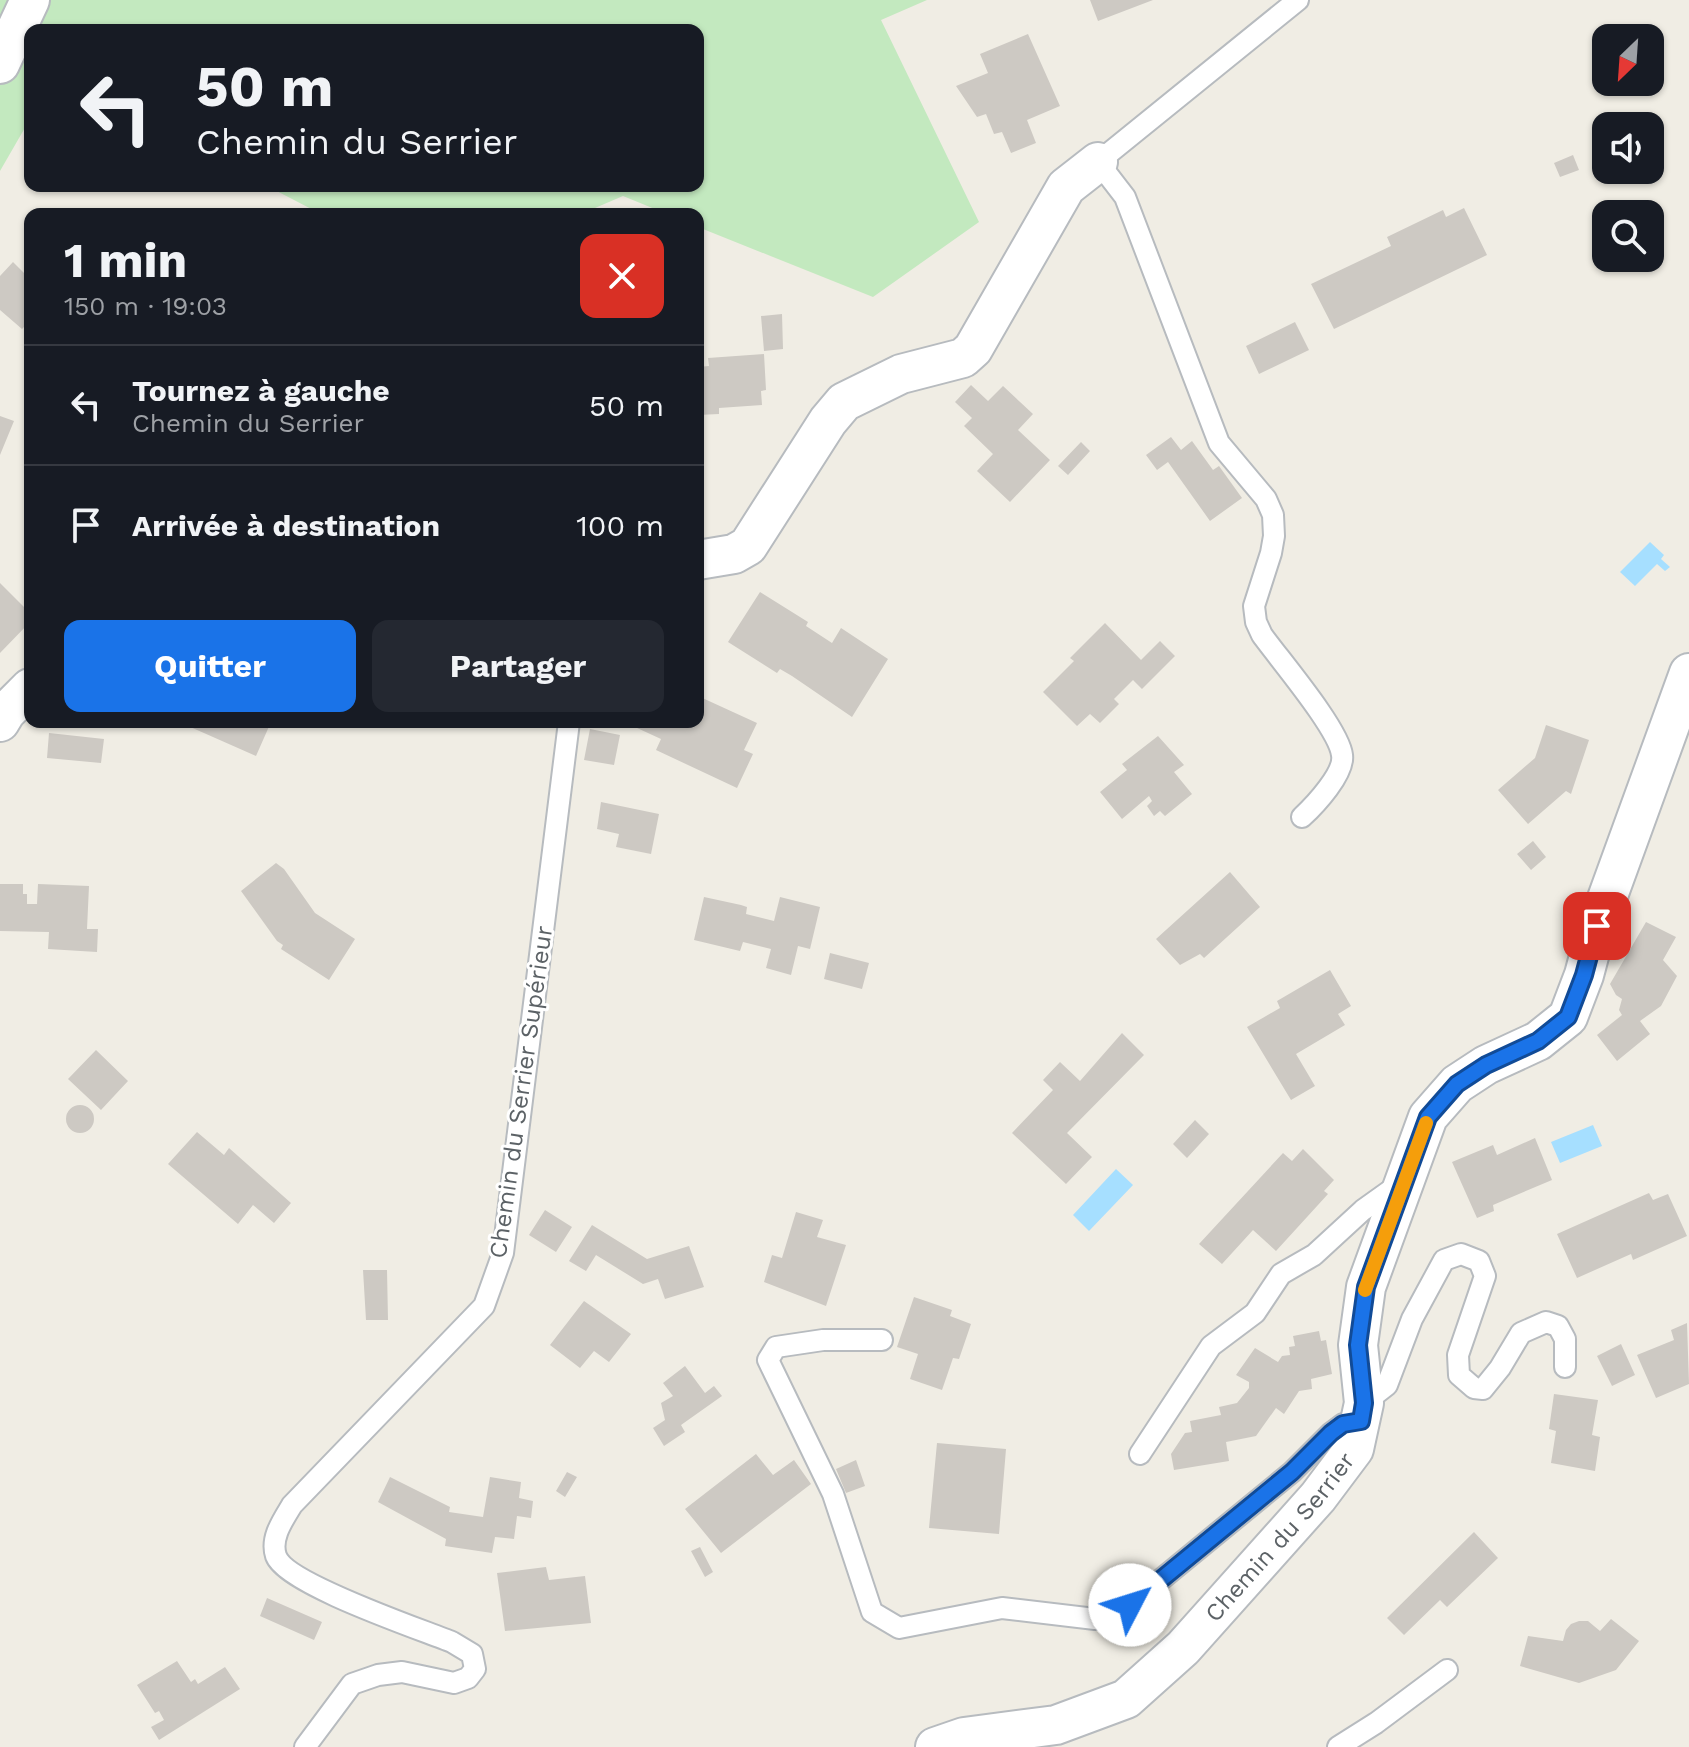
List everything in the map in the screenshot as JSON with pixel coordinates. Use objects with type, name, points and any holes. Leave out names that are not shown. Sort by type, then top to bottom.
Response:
[{"type":"street","points":[[0,64],[30,0]]},
{"type":"street","points":[[704,559],[734,554],[748,546],[828,421],[844,402],[901,374],[963,358],[973,349],[1066,187],[1098,162]]},
{"type":"street","name":"Chemin du Serrier","points":[[958,1744],[1056,1725],[1126,1699],[1183,1648],[1318,1497],[1354,1449],[1362,1412],[1358,1345],[1366,1287],[1428,1117],[1457,1084],[1486,1065],[1538,1041],[1568,1017],[1584,975],[1597,926],[1689,673]]},
{"type":"street","points":[[0,722],[24,694]]},
{"type":"lane","points":[[1298,0],[1098,162],[1125,197],[1219,443],[1266,499],[1273,515],[1274,536],[1254,606],[1256,622],[1262,635],[1334,732],[1343,757],[1339,771],[1302,817]]},
{"type":"lane","name":"Chemin du Serrier Supérieur","points":[[305,1747],[352,1684],[378,1675],[402,1672],[454,1683],[468,1678],[475,1669],[472,1654],[452,1642],[314,1586],[288,1572],[276,1558],[274,1541],[292,1505],[484,1306],[503,1253],[568,728]]},
{"type":"lane","points":[[1140,1454],[1211,1346],[1255,1313],[1281,1274],[1314,1255],[1363,1210],[1405,1180]]},
{"type":"lane","points":[[882,1340],[823,1340],[776,1347],[768,1360],[833,1494],[872,1612],[899,1628],[1002,1608],[1095,1619],[1130,1605],[1292,1472],[1331,1433],[1362,1412],[1387,1385],[1412,1319],[1444,1260],[1461,1254],[1479,1261],[1485,1276],[1458,1355],[1459,1375],[1474,1388],[1483,1389],[1521,1333],[1546,1322],[1558,1326],[1565,1339],[1565,1367]]},
{"type":"lane","points":[[1338,1747],[1447,1670]]},
{"type":"green space","points":[[0,0],[927,0],[881,20],[979,222],[873,297],[704,229],[704,208],[652,208],[623,196],[595,208],[309,208],[279,192],[704,192],[704,24],[24,24],[24,129],[0,171]]},
{"type":"water","points":[[1650,542],[1664,555],[1661,559],[1670,567],[1665,571],[1657,564],[1635,586],[1620,572]]},
{"type":"water","points":[[1593,1125],[1602,1146],[1560,1163],[1551,1142]]},
{"type":"water","points":[[1116,1169],[1133,1185],[1089,1231],[1073,1215]]},
{"type":"building","points":[[1090,0],[1153,0],[1098,21]]},
{"type":"building","points":[[1028,34],[1060,106],[1027,120],[1036,143],[1011,153],[1002,132],[994,134],[986,114],[977,117],[956,86],[988,73],[980,54]]},
{"type":"building","points":[[1573,155],[1579,170],[1560,177],[1554,163]]},
{"type":"building","points":[[1464,208],[1487,255],[1334,329],[1311,284],[1391,246],[1387,237],[1443,210],[1446,217]]},
{"type":"building","points":[[13,262],[24,273],[22,329],[0,310],[0,276]]},
{"type":"building","points":[[782,314],[783,349],[764,351],[761,316]]},
{"type":"building","points":[[1295,322],[1309,350],[1259,374],[1246,346]]},
{"type":"building","points":[[764,354],[766,390],[761,391],[762,405],[719,408],[719,414],[704,415],[704,366],[709,366],[708,358]]},
{"type":"building","points":[[971,385],[988,401],[1003,386],[1033,414],[1018,430],[1050,460],[1010,502],[977,471],[993,454],[964,426],[972,418],[955,402]]},
{"type":"building","points":[[0,416],[14,421],[0,455]]},
{"type":"building","points":[[1171,437],[1181,450],[1192,441],[1213,470],[1219,466],[1242,498],[1210,521],[1168,462],[1157,470],[1146,455]]},
{"type":"building","points":[[1081,442],[1090,451],[1068,475],[1058,466]]},
{"type":"building","points":[[0,583],[24,607],[24,628],[0,653]]},
{"type":"building","points":[[760,592],[808,622],[806,626],[832,643],[841,628],[888,659],[852,717],[792,676],[780,669],[777,673],[728,642]]},
{"type":"building","points":[[1105,623],[1141,660],[1160,641],[1175,656],[1142,689],[1133,680],[1114,699],[1119,704],[1100,723],[1090,714],[1077,726],[1043,692],[1074,661],[1070,658]]},
{"type":"building","points":[[704,699],[757,723],[744,750],[753,754],[737,788],[656,750],[661,739],[637,728],[704,728]]},
{"type":"building","points":[[1546,725],[1589,740],[1571,794],[1566,791],[1528,824],[1498,790],[1535,758]]},
{"type":"building","points":[[193,728],[268,728],[256,756]]},
{"type":"building","points":[[590,729],[620,735],[614,765],[584,760]]},
{"type":"building","points":[[49,733],[104,739],[101,763],[47,758]]},
{"type":"building","points":[[1158,736],[1184,765],[1174,772],[1192,794],[1165,816],[1160,811],[1154,816],[1147,806],[1152,801],[1149,796],[1122,819],[1100,792],[1127,770],[1122,764]]},
{"type":"building","points":[[601,802],[659,814],[651,854],[616,847],[619,834],[597,829]]},
{"type":"building","points":[[1533,841],[1546,857],[1531,870],[1517,854]]},
{"type":"building","points":[[276,863],[284,869],[315,913],[355,939],[329,980],[281,949],[283,945],[241,891]]},
{"type":"building","points":[[1230,872],[1260,907],[1204,958],[1200,954],[1180,965],[1156,939]]},
{"type":"building","points":[[0,884],[23,884],[27,904],[37,904],[38,884],[89,886],[87,929],[98,929],[97,952],[48,949],[49,932],[0,931]]},
{"type":"building","points":[[704,897],[747,907],[746,914],[774,921],[780,897],[820,907],[810,949],[798,946],[791,975],[766,968],[771,949],[743,942],[740,951],[694,940]]},
{"type":"building","points":[[1646,922],[1676,937],[1663,960],[1677,976],[1661,1006],[1640,1021],[1650,1034],[1617,1061],[1597,1035],[1622,1015],[1619,1010],[1622,999],[1610,984]]},
{"type":"building","points":[[830,953],[869,963],[862,989],[824,979]]},
{"type":"building","points":[[1330,970],[1351,1006],[1338,1014],[1345,1025],[1296,1054],[1315,1086],[1291,1100],[1247,1027],[1280,1008],[1277,1001]]},
{"type":"building","points":[[1122,1033],[1144,1055],[1067,1133],[1092,1157],[1066,1184],[1012,1133],[1053,1090],[1043,1080],[1060,1062],[1080,1081]]},
{"type":"building","points":[[96,1050],[128,1081],[101,1110],[68,1079]]},
{"type":"building","points":[[80,1105],[90,1109],[94,1119],[90,1129],[80,1133],[70,1129],[66,1119],[70,1109]]},
{"type":"building","points":[[1195,1120],[1209,1134],[1187,1158],[1173,1144]]},
{"type":"building","points":[[197,1132],[224,1155],[229,1148],[291,1203],[274,1223],[253,1205],[238,1224],[168,1164]]},
{"type":"building","points":[[1535,1138],[1552,1180],[1493,1205],[1494,1211],[1477,1218],[1452,1162],[1493,1145],[1497,1155]]},
{"type":"building","points":[[1303,1149],[1334,1180],[1324,1191],[1328,1194],[1276,1251],[1253,1230],[1222,1264],[1199,1244],[1283,1153],[1292,1161]]},
{"type":"building","points":[[1649,1193],[1653,1200],[1668,1194],[1687,1236],[1633,1260],[1631,1254],[1577,1278],[1557,1234]]},
{"type":"building","points":[[545,1210],[572,1227],[556,1252],[529,1235]]},
{"type":"building","points":[[796,1212],[823,1220],[817,1237],[846,1245],[826,1306],[764,1282],[772,1255],[782,1258]]},
{"type":"building","points":[[592,1225],[647,1259],[689,1246],[704,1287],[665,1299],[658,1279],[643,1284],[596,1255],[586,1271],[569,1261]]},
{"type":"building","points":[[363,1270],[387,1270],[388,1320],[366,1320]]},
{"type":"building","points":[[914,1297],[952,1310],[950,1316],[971,1324],[959,1359],[953,1358],[942,1390],[910,1379],[918,1354],[897,1347]]},
{"type":"building","points":[[584,1301],[631,1334],[609,1362],[594,1351],[580,1368],[550,1345]]},
{"type":"building","points":[[1687,1323],[1689,1384],[1656,1398],[1637,1355],[1674,1340],[1671,1330]]},
{"type":"building","points":[[1319,1331],[1321,1341],[1326,1340],[1332,1374],[1311,1379],[1312,1389],[1299,1391],[1284,1414],[1276,1408],[1256,1436],[1226,1442],[1229,1461],[1174,1470],[1171,1454],[1185,1433],[1192,1432],[1190,1421],[1221,1415],[1219,1407],[1237,1403],[1249,1388],[1249,1382],[1236,1375],[1255,1348],[1278,1362],[1282,1356],[1290,1355],[1289,1347],[1295,1346],[1293,1336]]},
{"type":"building","points":[[1621,1344],[1635,1375],[1612,1386],[1597,1356]]},
{"type":"building","points":[[685,1366],[705,1393],[714,1386],[722,1396],[681,1425],[685,1432],[664,1446],[653,1428],[665,1420],[661,1403],[673,1396],[663,1383]]},
{"type":"building","points":[[1554,1394],[1598,1400],[1592,1435],[1600,1437],[1595,1471],[1551,1463],[1556,1431],[1549,1429]]},
{"type":"building","points":[[937,1443],[1006,1449],[999,1534],[929,1528]]},
{"type":"building","points":[[756,1454],[773,1475],[794,1460],[811,1484],[721,1553],[685,1509]]},
{"type":"building","points":[[856,1460],[865,1486],[846,1493],[836,1469]]},
{"type":"building","points":[[567,1472],[577,1477],[565,1497],[556,1491]]},
{"type":"building","points":[[390,1477],[450,1507],[449,1512],[483,1517],[490,1477],[521,1482],[519,1498],[533,1501],[531,1518],[517,1516],[514,1539],[495,1537],[492,1553],[445,1546],[446,1539],[378,1502]]},
{"type":"building","points":[[1474,1532],[1498,1558],[1447,1607],[1440,1600],[1404,1635],[1387,1618]]},
{"type":"building","points":[[700,1547],[713,1572],[705,1577],[691,1551]]},
{"type":"building","points":[[546,1567],[549,1580],[585,1576],[591,1623],[505,1631],[497,1573]]},
{"type":"building","points":[[267,1598],[322,1622],[314,1640],[260,1616]]},
{"type":"building","points":[[1611,1619],[1639,1641],[1616,1670],[1579,1683],[1520,1666],[1528,1636],[1563,1641],[1571,1624],[1588,1621],[1600,1631]]},
{"type":"building","points":[[177,1661],[191,1682],[195,1679],[198,1684],[225,1667],[240,1689],[159,1740],[151,1727],[164,1720],[159,1711],[155,1713],[137,1685]]},
{"type":"slow traffic","points":[[1365,1290],[1426,1123]]},
{"type":"route","points":[[1130,1605],[1292,1472],[1331,1433],[1343,1424],[1361,1421],[1364,1403],[1358,1345],[1366,1287],[1428,1117],[1457,1084],[1486,1065],[1538,1041],[1568,1017],[1584,975],[1597,926]]}]
